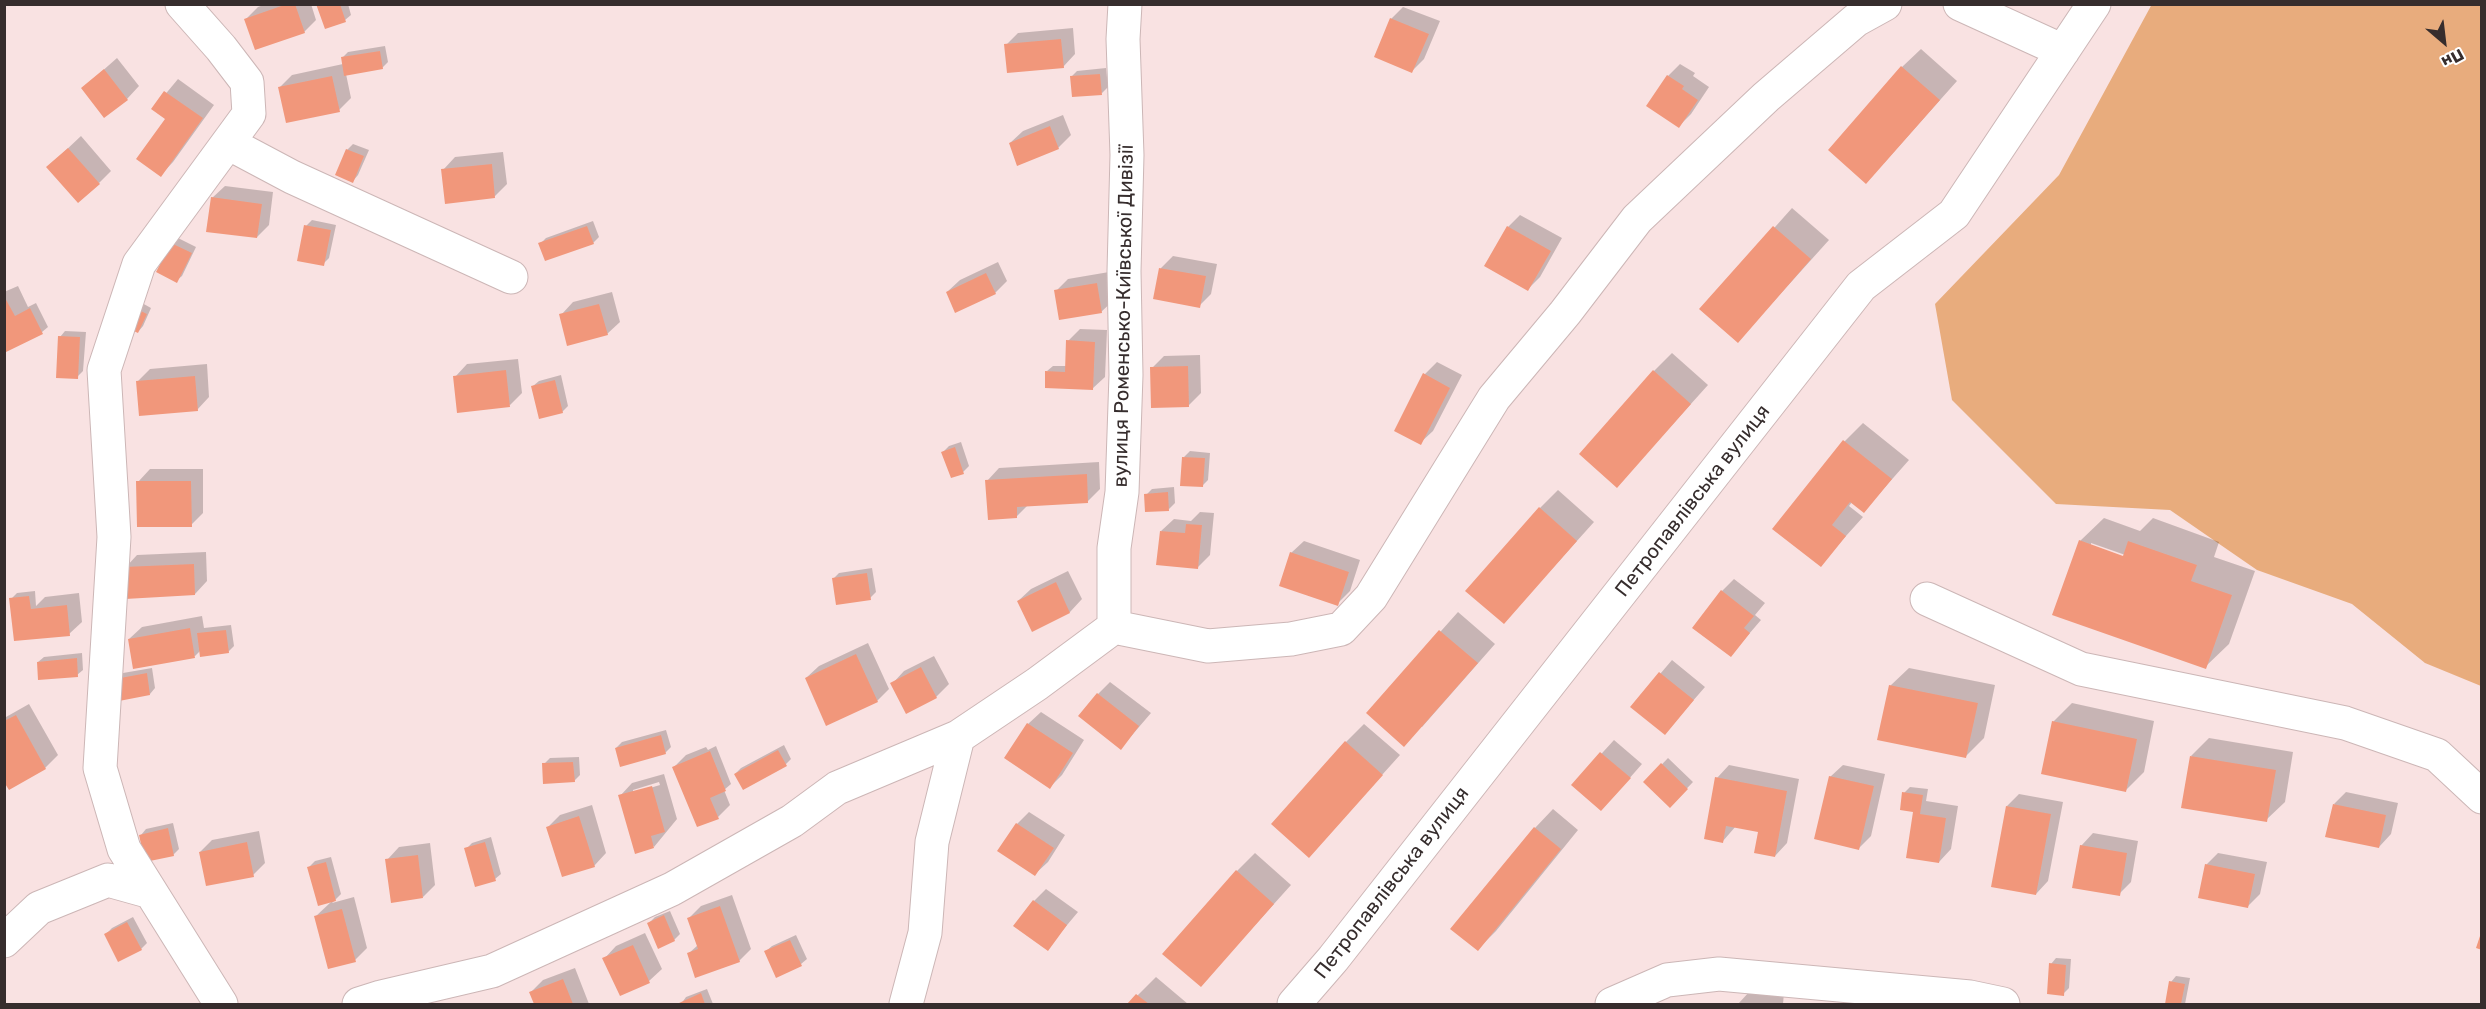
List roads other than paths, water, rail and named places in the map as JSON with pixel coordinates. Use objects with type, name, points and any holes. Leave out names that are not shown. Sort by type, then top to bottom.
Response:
[{"type":"street","points":[[182,4],[247,82],[249,114],[140,264],[104,370],[114,537],[100,768],[124,849],[221,1005]]},
{"type":"street","name":"вулиця Роменсько-Київської Дивізії","points":[[1114,627],[1114,548],[1122,492],[1126,375],[1124,271],[1127,155],[1123,39],[1125,4]]},
{"type":"street","points":[[359,1005],[381,997],[492,971],[672,889],[792,821],[837,788],[958,737],[1037,684],[1114,627],[1208,646],[1291,639],[1341,629],[1371,597],[1494,398],[1564,313],[1636,219],[1766,97],[1856,20],[1885,4]]},
{"type":"street","points":[[1960,4],[2063,51]]},
{"type":"street","name":"Петропавлівська вулиця","points":[[1294,1005],[1341,950],[1861,286],[1954,214],[2094,4]]},
{"type":"street","points":[[228,143],[292,177],[511,277]]},
{"type":"street","points":[[1927,599],[2081,669],[2345,723],[2438,755],[2481,797]]},
{"type":"street","points":[[906,1005],[925,933],[932,842],[958,737]]},
{"type":"street","points":[[4,941],[39,908],[108,880],[151,892]]},
{"type":"street","points":[[1612,1005],[1667,980],[1719,974],[1970,997],[2003,1005]]}]
